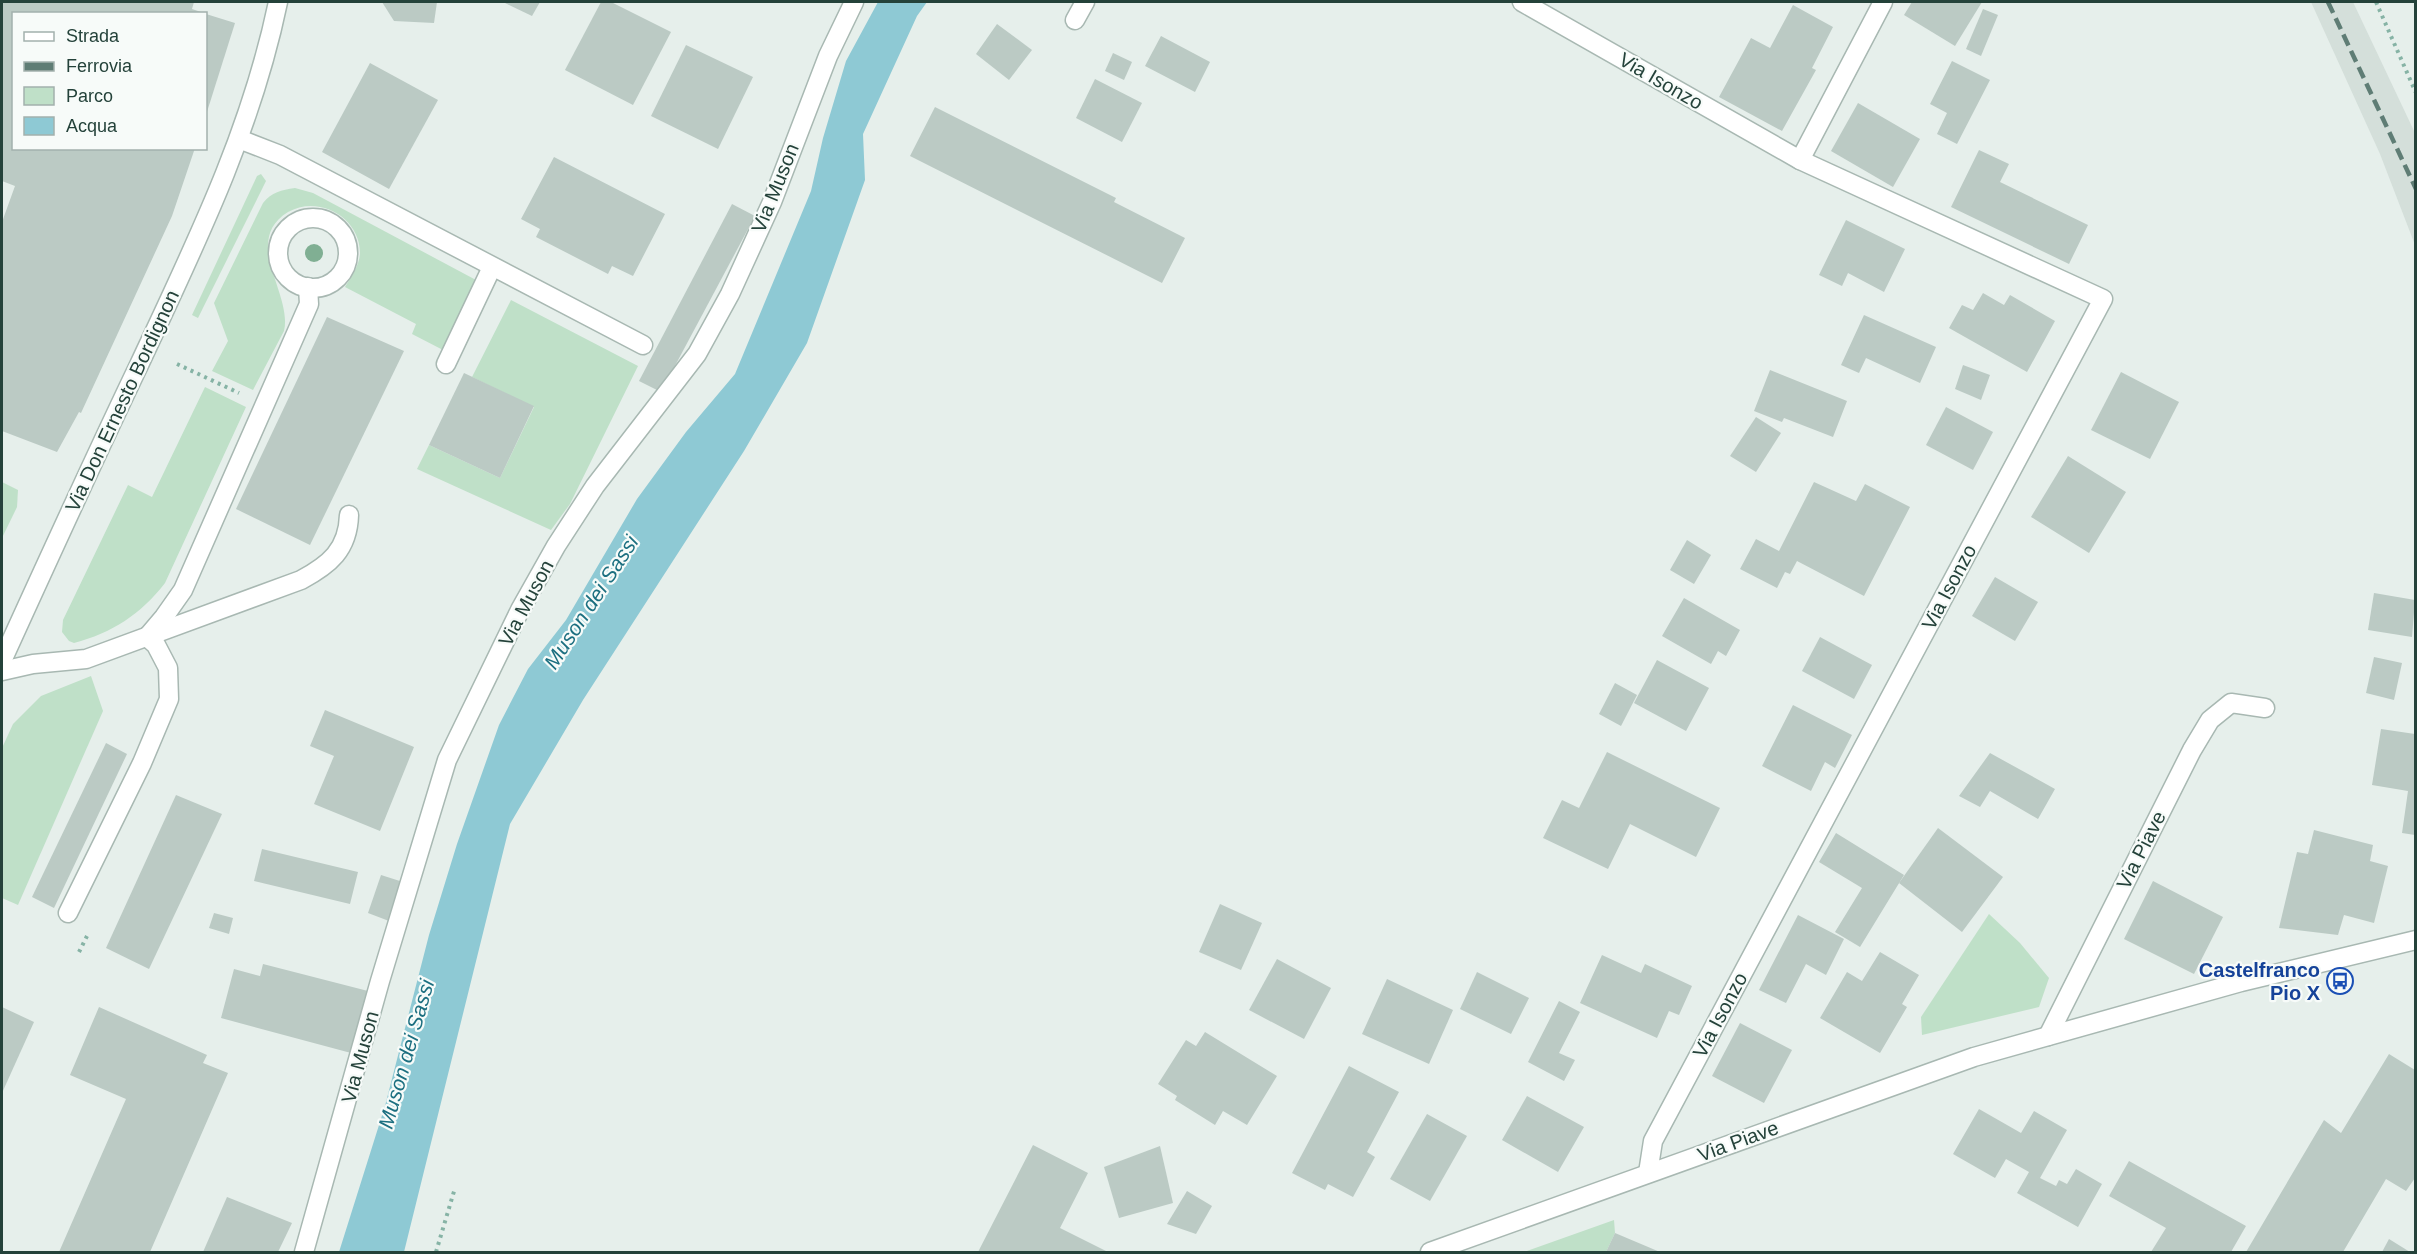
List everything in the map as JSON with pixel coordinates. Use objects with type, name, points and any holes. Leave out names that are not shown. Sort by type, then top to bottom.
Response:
[{"type":"street","name":"Via Don Ernesto Bordignon","points":[[2,661],[78,493],[206,223],[239,139],[271,35],[278,2]]},
{"type":"street","name":"Via Muson","points":[[304,1252],[380,981],[451,752],[520,610],[556,546],[595,486],[673,389],[697,354],[730,294],[772,202],[828,56],[854,2]]},
{"type":"street","points":[[1075,20],[1085,2]]},
{"type":"street","name":"Via Isonzo","points":[[1522,2],[1800,160],[2103,299],[1653,1141],[1648,1173]]},
{"type":"street","points":[[1800,160],[1883,2]]},
{"type":"street","points":[[239,139],[280,155],[643,345]]},
{"type":"street","points":[[446,364],[492,267]]},
{"type":"street","points":[[147,637],[165,617],[183,590],[309,304],[308,287]]},
{"type":"street","points":[[2,671],[33,664],[86,659],[301,580],[324,567],[338,551],[348,532],[349,515]]},
{"type":"street","points":[[68,913],[142,763],[169,699],[168,668],[156,645],[147,637]]},
{"type":"street","name":"Via Piave","points":[[2048,1036],[2176,781],[2210,720],[2231,703],[2265,708]]},
{"type":"street","name":"Via Piave","points":[[1430,1252],[1974,1058],[2241,982],[2415,940]]},
{"type":"path","points":[[2376,2],[2415,93]]},
{"type":"path","points":[[177,364],[240,394]]},
{"type":"path","points":[[436,1252],[455,1188]]},
{"type":"shaded area","points":[[2311,2],[2353,2],[2415,133],[2415,245],[2380,154]]},
{"type":"green space","points":[[261,174],[266,181],[198,318],[192,315],[257,176]]},
{"type":"green space","points":[[295,188],[313,193],[476,280],[443,350],[412,334],[416,324],[345,287],[358,263],[360,254],[354,230],[346,220],[325,208],[300,207],[288,212],[275,224],[269,238],[268,253],[285,316],[284,331],[253,390],[212,371],[228,341],[214,303],[263,203],[277,192]]},
{"type":"green space","points":[[511,300],[638,366],[570,504],[551,530],[417,469],[429,445],[500,478],[534,407],[472,377]]},
{"type":"green space","points":[[205,387],[246,407],[165,583],[146,604],[125,621],[88,639],[74,643],[69,641],[62,632],[63,620],[128,485],[152,497]]},
{"type":"green space","points":[[2,482],[18,490],[17,507],[2,538]]},
{"type":"green space","points":[[91,676],[103,711],[18,905],[2,898],[2,748],[13,724],[41,696]]},
{"type":"green space","points":[[1989,914],[2020,943],[2049,978],[2039,1007],[1922,1035],[1921,1017]]},
{"type":"green space","points":[[1614,1220],[1615,1233],[1606,1252],[1524,1252]]},
{"type":"water","name":"Muson dei Sassi","points":[[878,2],[927,2],[917,16],[863,134],[865,180],[807,343],[744,451],[583,700],[510,824],[404,1252],[339,1252],[385,1106],[429,935],[457,844],[499,725],[528,669],[566,620],[637,499],[686,432],[735,374],[811,191],[823,138],[846,61]]},
{"type":"building","points":[[2,2],[194,2],[192,9],[201,12],[12,12],[12,150],[194,150],[172,216],[81,413],[79,412],[57,452],[2,431],[2,222],[15,186],[2,181]]},
{"type":"building","points":[[382,2],[437,2],[434,23],[394,21]]},
{"type":"building","points":[[503,2],[540,2],[532,16]]},
{"type":"building","points":[[601,2],[611,2],[671,32],[633,105],[565,70]]},
{"type":"building","points":[[1912,2],[1982,2],[1955,46],[1904,15]]},
{"type":"building","points":[[1793,5],[1833,27],[1812,68],[1816,70],[1782,131],[1719,97],[1751,38],[1770,48]]},
{"type":"building","points":[[1983,9],[1998,15],[1981,56],[1966,49]]},
{"type":"building","points":[[207,14],[235,23],[207,112]]},
{"type":"building","points":[[997,24],[1032,50],[1009,80],[976,54]]},
{"type":"building","points":[[1161,36],[1210,62],[1195,92],[1145,66]]},
{"type":"building","points":[[686,45],[753,77],[718,149],[651,116]]},
{"type":"building","points":[[1113,53],[1132,62],[1124,80],[1105,71]]},
{"type":"building","points":[[1952,61],[1990,80],[1957,144],[1937,134],[1947,113],[1930,104]]},
{"type":"building","points":[[370,63],[438,100],[389,189],[322,152]]},
{"type":"building","points":[[1095,79],[1142,103],[1122,142],[1076,118]]},
{"type":"building","points":[[1858,103],[1920,139],[1893,187],[1831,151]]},
{"type":"building","points":[[935,107],[1116,198],[1114,202],[1185,238],[1162,283],[910,156]]},
{"type":"building","points":[[1979,150],[2009,164],[2000,182],[2088,225],[2069,264],[1951,207]]},
{"type":"building","points":[[554,157],[665,214],[633,276],[612,266],[608,274],[536,237],[540,229],[521,219]]},
{"type":"building","points":[[732,204],[755,216],[661,392],[639,381]]},
{"type":"building","points":[[1846,220],[1905,249],[1884,292],[1848,273],[1842,286],[1819,275]]},
{"type":"building","points":[[1983,293],[2004,305],[2010,295],[2055,321],[2027,372],[1949,328],[1962,305],[1973,310]]},
{"type":"building","points":[[1864,315],[1936,347],[1920,383],[1866,358],[1859,373],[1841,365]]},
{"type":"building","points":[[327,317],[404,351],[310,545],[236,509]]},
{"type":"building","points":[[1963,365],[1990,375],[1981,400],[1955,389]]},
{"type":"building","points":[[1770,370],[1847,401],[1833,437],[1784,418],[1782,422],[1754,411]]},
{"type":"building","points":[[2121,372],[2179,402],[2150,459],[2091,430]]},
{"type":"building","points":[[464,373],[534,406],[500,478],[429,445]]},
{"type":"building","points":[[1946,407],[1993,432],[1973,470],[1926,445]]},
{"type":"building","points":[[1756,417],[1781,433],[1756,472],[1730,456]]},
{"type":"building","points":[[2068,456],[2126,492],[2089,553],[2031,517]]},
{"type":"building","points":[[1814,482],[1856,501],[1865,484],[1910,507],[1864,596],[1797,561],[1790,574],[1785,572],[1777,588],[1740,569],[1756,539],[1779,551]]},
{"type":"building","points":[[1687,540],[1711,555],[1694,584],[1670,570]]},
{"type":"building","points":[[1995,577],[2038,602],[2015,641],[1972,616]]},
{"type":"building","points":[[2374,593],[2415,600],[2412,637],[2368,630]]},
{"type":"building","points":[[1684,598],[1740,630],[1726,656],[1718,651],[1711,664],[1662,636]]},
{"type":"building","points":[[1820,637],[1872,665],[1854,699],[1802,671]]},
{"type":"building","points":[[2374,657],[2402,663],[2394,700],[2366,693]]},
{"type":"building","points":[[1657,660],[1709,688],[1686,731],[1634,703]]},
{"type":"building","points":[[1615,683],[1637,695],[1621,726],[1599,714]]},
{"type":"building","points":[[1793,705],[1852,735],[1835,768],[1825,762],[1811,791],[1762,766]]},
{"type":"building","points":[[325,710],[414,747],[380,831],[314,804],[334,756],[310,746]]},
{"type":"building","points":[[2381,729],[2415,734],[2415,835],[2402,833],[2408,791],[2372,785]]},
{"type":"building","points":[[106,743],[127,754],[54,908],[32,897]]},
{"type":"building","points":[[1607,752],[1720,808],[1696,857],[1630,824],[1608,869],[1543,838],[1562,800],[1579,808]]},
{"type":"building","points":[[1990,753],[2055,789],[2038,819],[1990,791],[1980,807],[1959,796]]},
{"type":"building","points":[[176,795],[222,814],[149,969],[106,948]]},
{"type":"building","points":[[1938,828],[2003,877],[1962,932],[1899,883]]},
{"type":"building","points":[[2314,830],[2373,845],[2370,861],[2388,866],[2374,923],[2344,915],[2338,935],[2279,928],[2297,852],[2308,854]]},
{"type":"building","points":[[1836,833],[1904,875],[1860,947],[1835,932],[1862,888],[1819,862]]},
{"type":"building","points":[[262,849],[358,872],[350,904],[254,881]]},
{"type":"building","points":[[381,875],[403,882],[389,921],[368,913]]},
{"type":"building","points":[[2153,881],[2223,917],[2194,974],[2124,939]]},
{"type":"building","points":[[1220,904],[1262,923],[1241,970],[1199,952]]},
{"type":"building","points":[[214,913],[233,918],[229,934],[209,928]]},
{"type":"building","points":[[1798,915],[1844,939],[1826,975],[1806,964],[1786,1003],[1759,990]]},
{"type":"building","points":[[1880,952],[1919,975],[1902,1004],[1907,1007],[1880,1053],[1820,1018],[1847,972],[1862,981]]},
{"type":"building","points":[[1602,955],[1641,973],[1645,964],[1692,986],[1679,1015],[1669,1011],[1657,1038],[1580,1003]]},
{"type":"building","points":[[1277,959],[1331,988],[1304,1039],[1249,1010]]},
{"type":"building","points":[[263,964],[368,991],[351,1053],[221,1018],[234,969],[260,976]]},
{"type":"building","points":[[1477,972],[1529,998],[1511,1034],[1460,1009]]},
{"type":"building","points":[[1387,979],[1453,1010],[1429,1064],[1362,1034]]},
{"type":"building","points":[[1559,1001],[1580,1012],[1559,1053],[1575,1060],[1564,1081],[1528,1062]]},
{"type":"building","points":[[2,1007],[34,1022],[2,1093]]},
{"type":"building","points":[[99,1007],[207,1055],[203,1063],[228,1073],[150,1252],[59,1252],[126,1099],[70,1075]]},
{"type":"building","points":[[1740,1023],[1792,1050],[1764,1103],[1712,1076]]},
{"type":"building","points":[[1205,1032],[1277,1076],[1247,1125],[1223,1111],[1215,1125],[1175,1100],[1177,1096],[1158,1084],[1186,1040],[1196,1046]]},
{"type":"building","points":[[2389,1054],[2415,1070],[2415,1178],[2406,1191],[2386,1179],[2343,1252],[2246,1252],[2324,1120],[2341,1133]]},
{"type":"building","points":[[1349,1066],[1399,1092],[1367,1152],[1375,1157],[1353,1197],[1328,1184],[1325,1190],[1292,1173]]},
{"type":"building","points":[[1527,1096],[1584,1127],[1558,1172],[1502,1140]]},
{"type":"building","points":[[1979,1109],[2021,1133],[2034,1111],[2067,1130],[2040,1178],[2056,1186],[2059,1180],[2067,1184],[2076,1169],[2102,1184],[2078,1227],[2017,1193],[2029,1172],[2006,1159],[1995,1178],[1953,1154]]},
{"type":"building","points":[[1427,1114],[1467,1136],[1430,1201],[1390,1179]]},
{"type":"building","points":[[1033,1145],[1088,1173],[1060,1228],[1108,1252],[978,1252]]},
{"type":"building","points":[[1160,1146],[1173,1203],[1119,1218],[1104,1167]]},
{"type":"building","points":[[2129,1161],[2246,1226],[2231,1252],[2151,1252],[2166,1228],[2109,1196]]},
{"type":"building","points":[[1187,1191],[1212,1206],[1196,1234],[1167,1224]]},
{"type":"building","points":[[227,1197],[292,1223],[278,1252],[203,1252]]},
{"type":"building","points":[[1615,1233],[1660,1252],[1606,1252]]},
{"type":"building","points":[[2389,1239],[2410,1252],[2382,1252]]},
{"type":"railway","points":[[2328,2],[2416,189]]},
{"type":"place","name":"Castelfranco Pio X","points":[[2340,981]]}]
